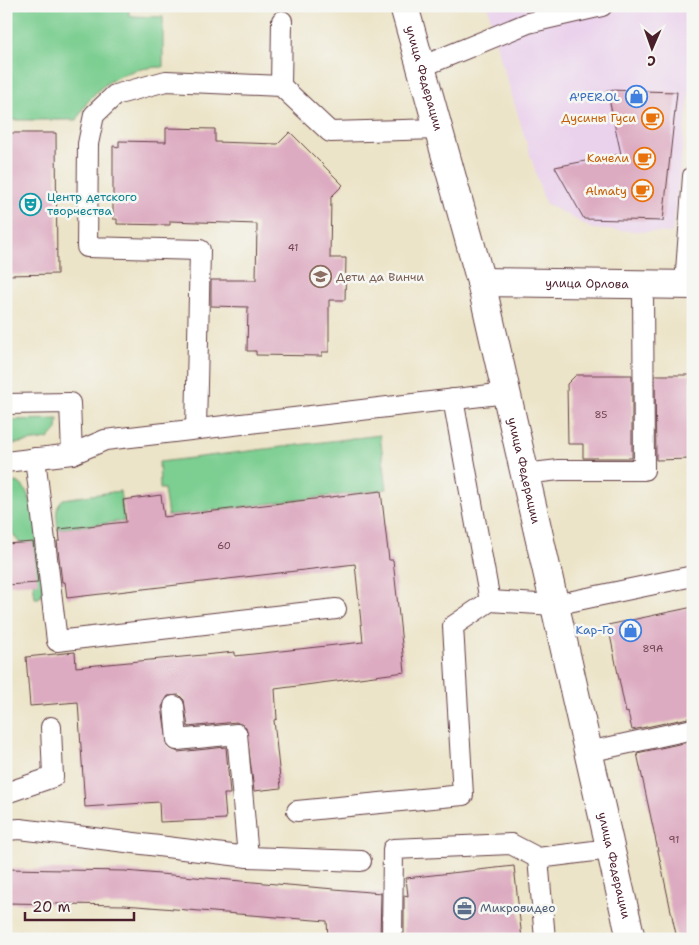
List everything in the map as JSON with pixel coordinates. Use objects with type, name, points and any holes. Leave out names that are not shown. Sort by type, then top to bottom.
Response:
[{"type":"main road","name":"улица Федерации","points":[[404,6],[481,282],[630,939]]},
{"type":"main road","name":"улица Орлова","points":[[481,282],[689,285]]},
{"type":"lane","points":[[421,67],[528,22],[602,6]]},
{"type":"lane","points":[[281,86],[282,21]]},
{"type":"lane","points":[[196,429],[200,250],[87,247],[88,144],[94,115],[114,96],[166,82],[281,86],[330,132],[439,129]]},
{"type":"lane","points":[[689,285],[693,176]]},
{"type":"lane","points":[[524,474],[559,470],[644,470],[643,284]]},
{"type":"lane","points":[[6,462],[72,454],[105,440],[507,392]]},
{"type":"lane","points":[[453,399],[490,601]]},
{"type":"lane","points":[[6,404],[70,403],[72,454]]},
{"type":"lane","points":[[35,458],[57,641],[336,609]]},
{"type":"lane","points":[[297,811],[462,794],[453,626],[490,601],[554,605],[693,576]]},
{"type":"lane","points":[[174,706],[177,740],[237,734],[248,857]]},
{"type":"lane","points":[[6,793],[53,777],[51,727]]},
{"type":"lane","points":[[588,752],[693,729]]},
{"type":"lane","points":[[6,830],[20,829],[248,857],[361,861]]},
{"type":"lane","points":[[392,939],[393,848],[511,844],[538,858],[610,849]]},
{"type":"lane","points":[[538,858],[545,939]]},
{"type":"shaded area","points":[[488,6],[692,6],[693,65],[672,233],[593,229],[545,203],[494,37]]},
{"type":"green space","points":[[6,6],[129,6],[129,16],[163,17],[163,67],[136,70],[112,80],[101,87],[92,97],[77,120],[6,120]]},
{"type":"green space","points":[[58,419],[57,429],[48,439],[6,445],[6,420]]},
{"type":"green space","points":[[380,435],[387,489],[168,516],[164,489],[160,489],[159,462]]},
{"type":"green space","points":[[17,482],[24,488],[34,514],[43,591],[39,598],[35,598],[30,557],[12,533],[8,483]]},
{"type":"green space","points":[[120,491],[124,521],[58,529],[57,509],[63,499]]},
{"type":"building","points":[[607,90],[677,92],[663,221],[584,219],[555,167],[621,154]]},
{"type":"building","points":[[166,128],[215,129],[215,142],[278,144],[290,132],[343,185],[331,197],[330,258],[346,258],[345,300],[329,300],[329,352],[322,352],[322,356],[256,355],[256,351],[247,351],[248,307],[211,306],[211,280],[256,280],[257,224],[170,221],[170,225],[117,224],[117,219],[113,219],[113,146],[119,147],[119,141],[166,142]]},
{"type":"building","name":"Центр детского творчества","points":[[6,133],[56,133],[57,274],[6,275]]},
{"type":"building","points":[[576,375],[632,375],[632,458],[583,458],[583,444],[568,444],[567,384]]},
{"type":"building","points":[[655,375],[690,375],[691,459],[656,460]]},
{"type":"building","points":[[381,491],[389,560],[393,560],[405,672],[275,689],[277,719],[274,720],[281,788],[254,791],[246,727],[236,722],[188,727],[184,700],[179,695],[168,696],[162,707],[168,747],[178,752],[226,747],[230,794],[224,794],[226,819],[160,822],[159,802],[85,807],[78,702],[30,706],[26,657],[75,652],[76,667],[235,652],[235,656],[363,642],[355,564],[67,598],[65,582],[62,582],[57,541],[60,541],[59,529],[126,522],[123,500],[161,495],[164,517]]},
{"type":"building","points":[[33,542],[38,583],[6,585],[6,544]]},
{"type":"building","points":[[693,607],[693,717],[632,730],[628,712],[626,713],[608,625]]},
{"type":"building","points":[[693,741],[693,939],[677,939],[637,753]]},
{"type":"building","name":"Микровидео","points":[[514,866],[522,939],[404,939],[404,895],[408,896],[406,878]]},
{"type":"building","points":[[6,869],[125,871],[381,893],[380,939],[328,939],[327,921],[124,905],[6,903]]},
{"type":"place","name":"A'PER.OL","points":[[636,97]]},
{"type":"place","name":"Дусины Гуси","points":[[652,118]]},
{"type":"place","name":"Качели","points":[[645,158]]},
{"type":"place","name":"Almaty","points":[[643,191]]},
{"type":"place","name":"Центр детского творчества","points":[[31,204]]},
{"type":"place","name":"Дети да Винчи","points":[[320,277]]},
{"type":"place","name":"Кар-Го","points":[[630,630]]},
{"type":"place","name":"Микровидео","points":[[464,908]]}]
